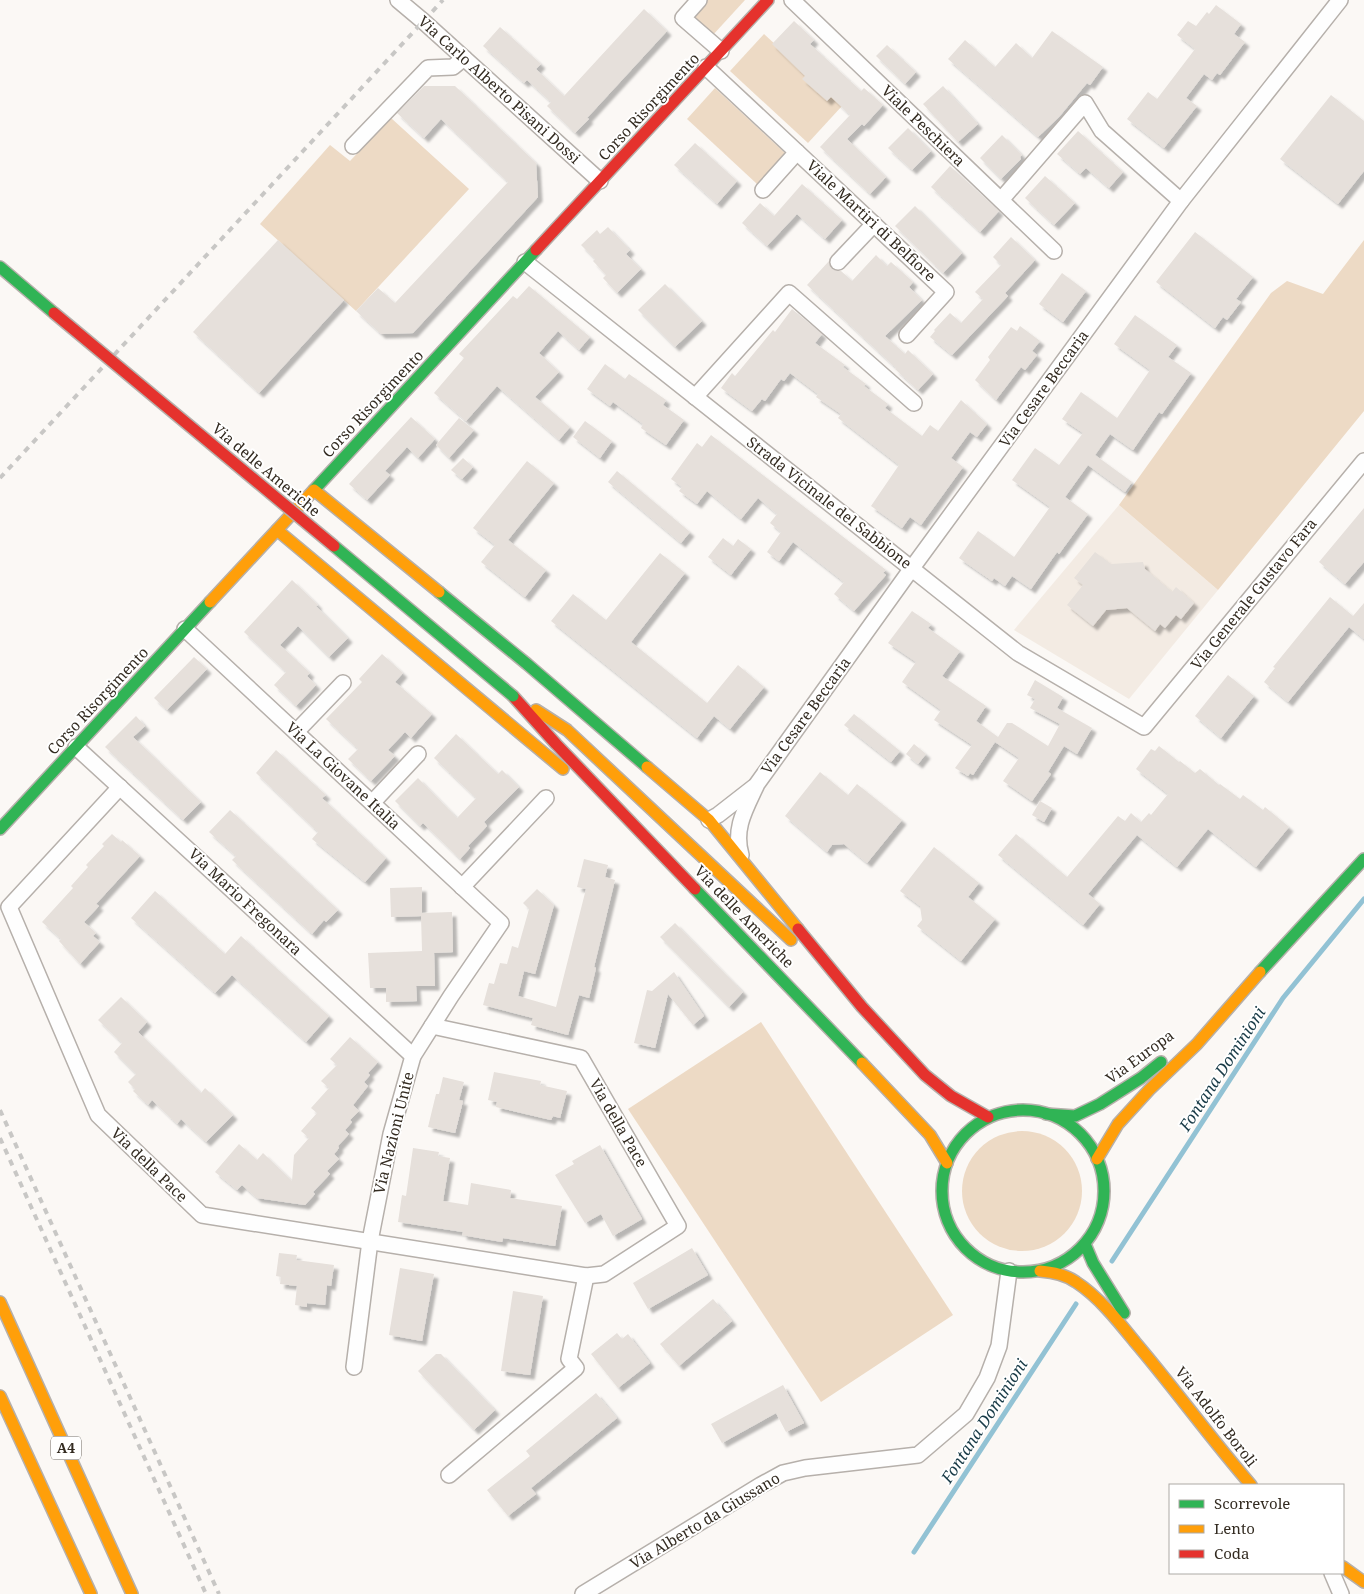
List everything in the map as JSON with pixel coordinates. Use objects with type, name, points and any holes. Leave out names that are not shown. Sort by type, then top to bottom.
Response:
[{"type":"main road","name":"Corso Risorgimento","points":[[0,829],[768,0]]},
{"type":"main road","name":"Via delle Americhe","points":[[0,267],[513,696],[568,730],[862,1007]]},
{"type":"main road","points":[[314,490],[519,658],[709,820],[862,1007],[925,1075],[950,1096],[988,1118]]},
{"type":"main road","points":[[277,530],[654,845]]},
{"type":"main road","name":"Via delle Americhe","points":[[513,696],[556,744],[916,1119],[930,1135],[948,1163]]},
{"type":"main road","points":[[643,800],[686,823],[709,820]]},
{"type":"main road","name":"Via Europa","points":[[1097,1159],[1118,1124],[1149,1090],[1197,1044],[1239,995],[1364,859]]},
{"type":"main road","name":"Via Europa","points":[[1046,1114],[1074,1116],[1100,1104],[1141,1078],[1194,1036],[1239,995]]},
{"type":"main road","points":[[1029,1110],[1046,1114],[1062,1121],[1077,1131],[1097,1159],[1102,1176],[1104,1194],[1101,1212],[1094,1230],[1085,1244],[1072,1256],[1057,1265],[1040,1271],[1024,1273],[1009,1271],[987,1264],[968,1251],[954,1234],[945,1213],[943,1195],[948,1163],[952,1151],[963,1136],[988,1118],[1011,1111],[1029,1110]]},
{"type":"main road","name":"Via Adolfo Boroli","points":[[1085,1244],[1092,1263],[1102,1280],[1158,1368]]},
{"type":"main road","name":"Via Adolfo Boroli","points":[[1040,1271],[1064,1275],[1089,1292],[1128,1332],[1158,1368],[1222,1454],[1251,1484]]},
{"type":"main road","name":"A4","points":[[0,1302],[132,1594]]},
{"type":"main road","name":"A4","points":[[0,1396],[91,1594]]},
{"type":"main road","points":[[1344,1568],[1364,1582]]},
{"type":"street","name":"Via Carlo Alberto Pisani Dossi","points":[[398,0],[424,21],[600,182]]},
{"type":"street","points":[[699,0],[683,18],[722,51]]},
{"type":"street","name":"Viale Peschiera","points":[[792,0],[1054,251]]},
{"type":"street","name":"Via Cesare Beccaria","points":[[742,861],[737,842],[741,819],[757,784],[912,568],[1181,201],[1340,0]]},
{"type":"street","points":[[353,146],[428,68],[453,67],[464,58]]},
{"type":"street","name":"Viale Martiri di Belfiore","points":[[706,67],[946,292],[907,335]]},
{"type":"street","points":[[1000,200],[1085,103],[1102,131],[1181,201]]},
{"type":"street","points":[[763,190],[797,152]]},
{"type":"street","points":[[838,262],[874,224]]},
{"type":"street","name":"Strada Vicinale del Sabbione","points":[[525,262],[1018,653],[1144,727]]},
{"type":"street","points":[[695,397],[789,293],[914,403]]},
{"type":"street","name":"Via Generale Gustavo Fara","points":[[1144,727],[1364,461]]},
{"type":"street","name":"Via La Giovane Italia","points":[[185,629],[501,923]]},
{"type":"street","points":[[296,732],[343,682]]},
{"type":"street","name":"Via Mario Fregonara","points":[[76,747],[413,1056]]},
{"type":"street","points":[[372,803],[418,754]]},
{"type":"street","name":"Via Cesare Beccaria","points":[[709,820],[757,784]]},
{"type":"street","name":"Via della Pace","points":[[120,787],[9,907],[98,1115],[202,1215],[586,1276],[604,1274],[678,1226],[581,1058],[432,1026]]},
{"type":"street","points":[[462,887],[546,798]]},
{"type":"street","name":"Via Nazioni Unite","points":[[354,1367],[370,1241],[391,1134],[413,1056],[501,923]]},
{"type":"street","name":"Via Alberto da Giussano","points":[[583,1594],[761,1485],[783,1474],[804,1468],[918,1455],[966,1414],[988,1378],[999,1346],[1009,1271]]},
{"type":"street","points":[[449,1475],[576,1368],[569,1359],[586,1276]]},
{"type":"street","points":[[1332,1574],[1341,1594]]},
{"type":"shaded area","points":[[704,0],[745,0],[712,36],[695,20],[693,12]]},
{"type":"shaded area","points":[[764,34],[842,106],[808,143],[730,71]]},
{"type":"shaded area","points":[[715,88],[785,153],[757,184],[687,119]]},
{"type":"shaded area","points":[[391,118],[469,189],[356,311],[260,224],[330,145],[350,161]]},
{"type":"shaded area","points":[[1364,240],[1364,411],[1218,590],[1119,505],[1271,293],[1287,281],[1323,294]]},
{"type":"shaded area","points":[[1119,505],[1218,590],[1129,699],[1014,630]]},
{"type":"shaded area","points":[[761,1022],[953,1315],[821,1402],[628,1109]]},
{"type":"shaded area","points":[[1022,1131],[1045,1136],[1064,1149],[1077,1168],[1082,1191],[1077,1214],[1064,1233],[1045,1246],[1022,1251],[999,1246],[980,1233],[967,1214],[962,1191],[967,1168],[980,1149],[999,1136]]},
{"type":"building","points":[[1216,5],[1241,24],[1234,34],[1245,42],[1220,75],[1217,73],[1212,80],[1204,74],[1186,98],[1197,106],[1164,148],[1127,119],[1148,92],[1157,99],[1195,49],[1177,35],[1188,21],[1196,26],[1207,12],[1209,14]]},
{"type":"building","points":[[644,9],[667,31],[575,133],[547,106],[551,102],[527,80],[524,83],[483,46],[500,27],[541,64],[536,69],[564,96]]},
{"type":"building","points":[[794,21],[814,40],[810,44],[861,91],[864,88],[883,105],[864,126],[862,124],[847,139],[886,177],[870,194],[820,147],[850,115],[831,97],[827,101],[802,79],[805,76],[772,44]]},
{"type":"building","points":[[1052,31],[1103,67],[1090,85],[1087,83],[1059,117],[1038,137],[948,59],[965,40],[995,67],[1016,43],[1032,58]]},
{"type":"building","points":[[887,45],[916,72],[905,84],[876,56]]},
{"type":"building","points":[[424,86],[455,86],[536,163],[538,197],[413,333],[381,334],[356,311],[378,288],[395,303],[508,182],[441,119],[424,138],[397,113]]},
{"type":"building","points":[[943,86],[978,124],[958,142],[923,104]]},
{"type":"building","points":[[1331,95],[1364,121],[1364,171],[1338,204],[1280,159]]},
{"type":"building","points":[[908,128],[931,151],[912,170],[888,148]]},
{"type":"building","points":[[1078,131],[1123,172],[1109,188],[1086,168],[1080,174],[1057,154]]},
{"type":"building","points":[[1002,135],[1022,155],[1021,159],[1001,179],[980,158]]},
{"type":"building","points":[[695,143],[737,181],[717,204],[674,165]]},
{"type":"building","points":[[950,166],[999,211],[980,232],[931,187]]},
{"type":"building","points":[[1045,176],[1075,203],[1054,225],[1025,198]]},
{"type":"building","points":[[802,184],[842,220],[825,239],[797,214],[767,246],[742,223],[760,203],[774,216]]},
{"type":"building","points":[[915,206],[962,253],[943,273],[895,226]]},
{"type":"building","points":[[608,227],[630,250],[626,254],[641,269],[617,293],[603,278],[606,275],[593,261],[595,259],[581,245],[597,230],[600,234]]},
{"type":"building","points":[[1195,232],[1253,277],[1236,299],[1241,302],[1227,320],[1223,317],[1215,328],[1156,282]]},
{"type":"building","points":[[1011,237],[1035,260],[1005,293],[1008,296],[952,355],[930,337],[950,313],[961,323],[983,299],[975,292],[1001,265],[993,257]]},
{"type":"building","points":[[278,240],[344,300],[259,393],[193,332]]},
{"type":"building","points":[[876,255],[887,266],[891,262],[913,282],[909,287],[922,300],[885,336],[905,354],[908,350],[933,374],[918,390],[807,285],[829,261],[832,269],[841,271],[852,281]]},
{"type":"building","points":[[1062,273],[1086,291],[1063,322],[1039,304]]},
{"type":"building","points":[[665,284],[702,321],[675,347],[638,310]]},
{"type":"building","points":[[529,286],[590,337],[579,350],[558,331],[539,353],[559,372],[535,397],[570,427],[559,440],[497,386],[466,421],[434,393],[464,358],[459,354],[513,296],[517,299]]},
{"type":"building","points":[[792,309],[822,334],[815,343],[845,365],[843,367],[888,404],[885,408],[922,436],[930,425],[938,431],[961,400],[987,424],[977,437],[970,432],[951,458],[963,467],[921,525],[910,517],[902,528],[871,506],[899,465],[838,418],[841,414],[816,397],[818,394],[790,373],[784,381],[781,379],[765,401],[762,399],[752,411],[721,388],[732,373],[735,376],[773,330],[775,332]]},
{"type":"building","points":[[1135,315],[1177,345],[1168,357],[1191,373],[1162,414],[1159,412],[1133,450],[1110,434],[1095,455],[1132,482],[1125,492],[1088,465],[1065,497],[1088,514],[1059,554],[1057,552],[1031,589],[1012,576],[1005,586],[994,578],[992,581],[959,558],[978,531],[1014,557],[1050,507],[1012,480],[1035,448],[1059,465],[1083,433],[1062,419],[1081,392],[1117,418],[1150,370],[1114,344]]},
{"type":"building","points":[[1020,326],[1040,341],[1032,351],[1037,355],[1025,370],[1021,367],[996,400],[975,380],[990,360],[988,357],[1011,327],[1017,331]]},
{"type":"building","points":[[605,364],[625,379],[629,374],[666,400],[663,405],[684,420],[666,445],[641,428],[643,424],[613,402],[610,406],[587,389]]},
{"type":"building","points":[[411,417],[435,439],[418,458],[407,447],[385,471],[390,475],[367,500],[349,484]]},
{"type":"building","points":[[459,418],[474,430],[449,458],[436,445]]},
{"type":"building","points":[[585,421],[612,441],[600,458],[573,437]]},
{"type":"building","points":[[711,435],[886,570],[883,573],[886,575],[854,611],[834,594],[844,582],[793,542],[779,561],[767,552],[781,532],[770,523],[777,514],[758,498],[741,519],[707,491],[697,504],[679,491],[682,487],[671,479],[697,443],[702,447]]},
{"type":"building","points":[[463,458],[473,467],[462,479],[451,470]]},
{"type":"building","points":[[527,461],[554,483],[508,540],[546,570],[525,597],[481,562],[495,545],[473,528]]},
{"type":"building","points":[[617,471],[690,532],[681,543],[608,482]]},
{"type":"building","points":[[1364,508],[1364,562],[1345,584],[1319,562]]},
{"type":"building","points":[[723,538],[733,546],[738,539],[751,549],[731,575],[708,557]]},
{"type":"building","points":[[1095,552],[1111,564],[1143,562],[1145,569],[1172,592],[1176,587],[1194,603],[1181,619],[1176,615],[1165,628],[1160,624],[1155,631],[1127,608],[1106,610],[1093,626],[1067,605],[1083,585],[1074,578]]},
{"type":"building","points":[[660,553],[685,573],[631,642],[707,703],[738,665],[764,687],[730,729],[714,716],[697,738],[551,621],[573,594],[606,620]]},
{"type":"building","points":[[292,580],[348,638],[329,657],[298,626],[280,645],[310,673],[307,676],[316,685],[296,706],[274,685],[286,672],[244,632]]},
{"type":"building","points":[[1330,597],[1353,616],[1364,603],[1364,639],[1349,627],[1288,702],[1264,682],[1275,668],[1273,667]]},
{"type":"building","points":[[912,611],[931,624],[928,628],[960,651],[942,676],[986,706],[976,721],[998,737],[1007,723],[1012,723],[1048,746],[1060,724],[1030,708],[1035,699],[1027,695],[1035,680],[1063,697],[1057,708],[1092,728],[1077,754],[1064,746],[1048,772],[1051,774],[1032,801],[1003,781],[1019,758],[995,742],[973,775],[970,773],[968,776],[955,768],[972,745],[934,720],[941,710],[902,682],[916,662],[888,643]]},
{"type":"building","points":[[382,654],[403,673],[395,682],[432,714],[411,738],[405,732],[388,750],[395,756],[371,781],[348,759],[358,749],[326,719],[362,682],[359,679]]},
{"type":"building","points":[[194,657],[207,669],[167,710],[154,698]]},
{"type":"building","points":[[1228,675],[1254,696],[1221,738],[1195,716]]},
{"type":"building","points":[[854,714],[900,751],[891,762],[844,725]]},
{"type":"building","points":[[136,716],[145,726],[133,737],[201,802],[183,820],[105,747]]},
{"type":"building","points":[[456,734],[498,774],[502,770],[519,787],[484,822],[487,826],[468,846],[470,848],[460,859],[423,823],[420,826],[395,801],[418,778],[457,818],[476,798],[434,758]]},
{"type":"building","points":[[914,744],[926,754],[918,764],[906,754]]},
{"type":"building","points":[[1159,746],[1195,773],[1200,769],[1240,799],[1243,795],[1263,810],[1265,807],[1289,827],[1256,867],[1208,829],[1177,867],[1137,835],[1088,894],[1100,904],[1083,925],[998,855],[1016,834],[1067,877],[1118,816],[1125,821],[1131,813],[1141,822],[1149,813],[1151,815],[1168,794],[1136,769],[1151,749],[1155,751]]},
{"type":"building","points":[[276,750],[326,795],[322,798],[386,858],[365,882],[312,839],[318,832],[256,773]]},
{"type":"building","points":[[820,772],[848,795],[857,784],[902,820],[867,863],[844,844],[832,845],[827,852],[785,816]]},
{"type":"building","points":[[1040,801],[1052,808],[1044,822],[1032,815]]},
{"type":"building","points":[[230,810],[338,910],[326,922],[324,920],[312,934],[232,860],[236,856],[209,832]]},
{"type":"building","points":[[112,834],[140,856],[96,904],[99,906],[84,922],[96,933],[93,936],[100,942],[80,964],[59,941],[61,939],[42,922],[73,888],[71,886],[88,867],[86,865],[104,846],[102,844]]},
{"type":"building","points":[[934,847],[979,883],[968,897],[995,919],[961,961],[917,926],[922,920],[920,906],[900,891]]},
{"type":"building","points":[[584,859],[608,865],[605,877],[615,880],[594,967],[596,968],[589,998],[579,995],[568,1035],[531,1025],[533,1018],[483,1005],[489,983],[494,984],[500,963],[507,964],[512,946],[518,948],[529,909],[523,903],[537,889],[554,905],[535,974],[524,971],[518,996],[556,1007],[586,889],[577,887]]},
{"type":"building","points":[[422,887],[422,913],[452,912],[453,952],[434,953],[435,986],[416,986],[417,1001],[386,1002],[386,988],[370,988],[368,953],[422,951],[421,916],[391,917],[390,888]]},
{"type":"building","points":[[155,891],[225,954],[241,936],[329,1016],[306,1042],[232,975],[215,993],[131,918]]},
{"type":"building","points":[[675,923],[743,992],[729,1007],[660,937]]},
{"type":"building","points":[[674,972],[704,1016],[693,1025],[668,994],[655,1048],[634,1043],[647,990],[652,991]]},
{"type":"building","points":[[121,997],[147,1022],[138,1032],[201,1093],[205,1088],[233,1115],[206,1142],[181,1119],[177,1124],[152,1100],[148,1105],[133,1091],[135,1089],[128,1082],[136,1074],[114,1052],[122,1043],[98,1020]]},
{"type":"building","points":[[350,1037],[378,1062],[368,1073],[370,1075],[364,1082],[368,1086],[353,1105],[359,1111],[350,1120],[352,1122],[345,1130],[349,1134],[338,1146],[339,1148],[334,1154],[339,1159],[327,1171],[330,1174],[313,1192],[315,1194],[305,1205],[257,1198],[242,1185],[237,1190],[215,1172],[239,1144],[257,1160],[263,1153],[292,1181],[294,1155],[309,1138],[301,1131],[317,1113],[311,1108],[329,1088],[321,1081],[337,1065],[330,1059]]},
{"type":"building","points":[[494,1072],[541,1081],[540,1085],[567,1091],[560,1118],[553,1116],[551,1120],[496,1107],[497,1102],[488,1100]]},
{"type":"building","points":[[443,1077],[464,1082],[459,1100],[463,1101],[455,1133],[428,1127],[436,1094],[439,1094]]},
{"type":"building","points":[[600,1145],[642,1219],[613,1236],[601,1214],[585,1223],[555,1175],[574,1164],[572,1161]]},
{"type":"building","points":[[413,1148],[439,1152],[438,1156],[450,1158],[443,1201],[468,1205],[471,1183],[511,1190],[510,1198],[562,1206],[555,1246],[503,1238],[502,1242],[462,1235],[463,1232],[398,1222],[402,1195],[406,1196]]},
{"type":"building","points":[[692,1248],[708,1275],[648,1309],[633,1283]]},
{"type":"building","points":[[279,1253],[297,1255],[296,1260],[334,1265],[331,1286],[327,1285],[325,1305],[307,1303],[307,1307],[295,1305],[297,1286],[280,1284],[281,1277],[276,1276]]},
{"type":"building","points":[[400,1268],[434,1274],[422,1341],[389,1335]]},
{"type":"building","points":[[513,1291],[543,1296],[530,1375],[501,1371]]},
{"type":"building","points":[[713,1299],[732,1321],[679,1366],[660,1344]]},
{"type":"building","points":[[617,1333],[622,1339],[628,1334],[650,1363],[618,1388],[591,1354]]},
{"type":"building","points":[[436,1354],[441,1354],[495,1410],[474,1430],[418,1371]]},
{"type":"building","points":[[783,1385],[804,1423],[786,1432],[776,1413],[722,1443],[711,1424]]},
{"type":"building","points":[[596,1393],[617,1418],[531,1488],[536,1494],[508,1516],[487,1490],[530,1456],[526,1451]]},
{"type":"waterway","name":"Fontana Dominioni","points":[[1112,1261],[1283,998],[1364,899]]},
{"type":"waterway","name":"Fontana Dominioni","points":[[914,1552],[1076,1304]]},
{"type":"railway","points":[[0,478],[443,0]]},
{"type":"railway","points":[[0,1110],[219,1594]]},
{"type":"railway","points":[[0,1138],[206,1594]]},
{"type":"traffic: fast","points":[[314,490],[536,250]]},
{"type":"traffic: fast","points":[[0,267],[54,313]]},
{"type":"traffic: fast","points":[[334,546],[513,696]]},
{"type":"traffic: fast","points":[[439,592],[527,664],[647,767]]},
{"type":"traffic: fast","points":[[0,829],[210,602]]},
{"type":"traffic: fast","points":[[1260,972],[1364,859]]},
{"type":"traffic: fast","points":[[695,889],[862,1063]]},
{"type":"traffic: fast","points":[[1046,1114],[1075,1116],[1100,1104],[1141,1078],[1161,1062]]},
{"type":"traffic: fast","points":[[1023,1110],[1054,1116],[1080,1134],[1098,1160],[1104,1191],[1098,1222],[1080,1248],[1054,1266],[1023,1272],[992,1266],[966,1248],[948,1222],[942,1191],[948,1160],[966,1134],[992,1116],[1023,1110]]},
{"type":"traffic: fast","points":[[1085,1244],[1093,1263],[1124,1313]]},
{"type":"traffic: slow","points":[[210,602],[314,490],[439,592]]},
{"type":"traffic: slow","points":[[277,530],[563,769]]},
{"type":"traffic: slow","points":[[536,710],[567,730],[791,940]]},
{"type":"traffic: slow","points":[[647,767],[709,820],[798,929]]},
{"type":"traffic: slow","points":[[1097,1159],[1118,1124],[1149,1090],[1197,1044],[1260,972]]},
{"type":"traffic: slow","points":[[862,1063],[930,1135],[947,1163]]},
{"type":"traffic: slow","points":[[1040,1271],[1063,1275],[1072,1279],[1100,1302],[1150,1360],[1250,1484]]},
{"type":"traffic: slow","points":[[0,1302],[132,1594]]},
{"type":"traffic: slow","points":[[0,1396],[91,1594]]},
{"type":"traffic: slow","points":[[1344,1568],[1364,1582]]},
{"type":"traffic: jam","points":[[536,250],[768,0]]},
{"type":"traffic: jam","points":[[54,313],[334,546]]},
{"type":"traffic: jam","points":[[513,696],[556,744],[695,889]]},
{"type":"traffic: jam","points":[[798,929],[862,1007],[925,1075],[951,1096],[988,1117]]}]
